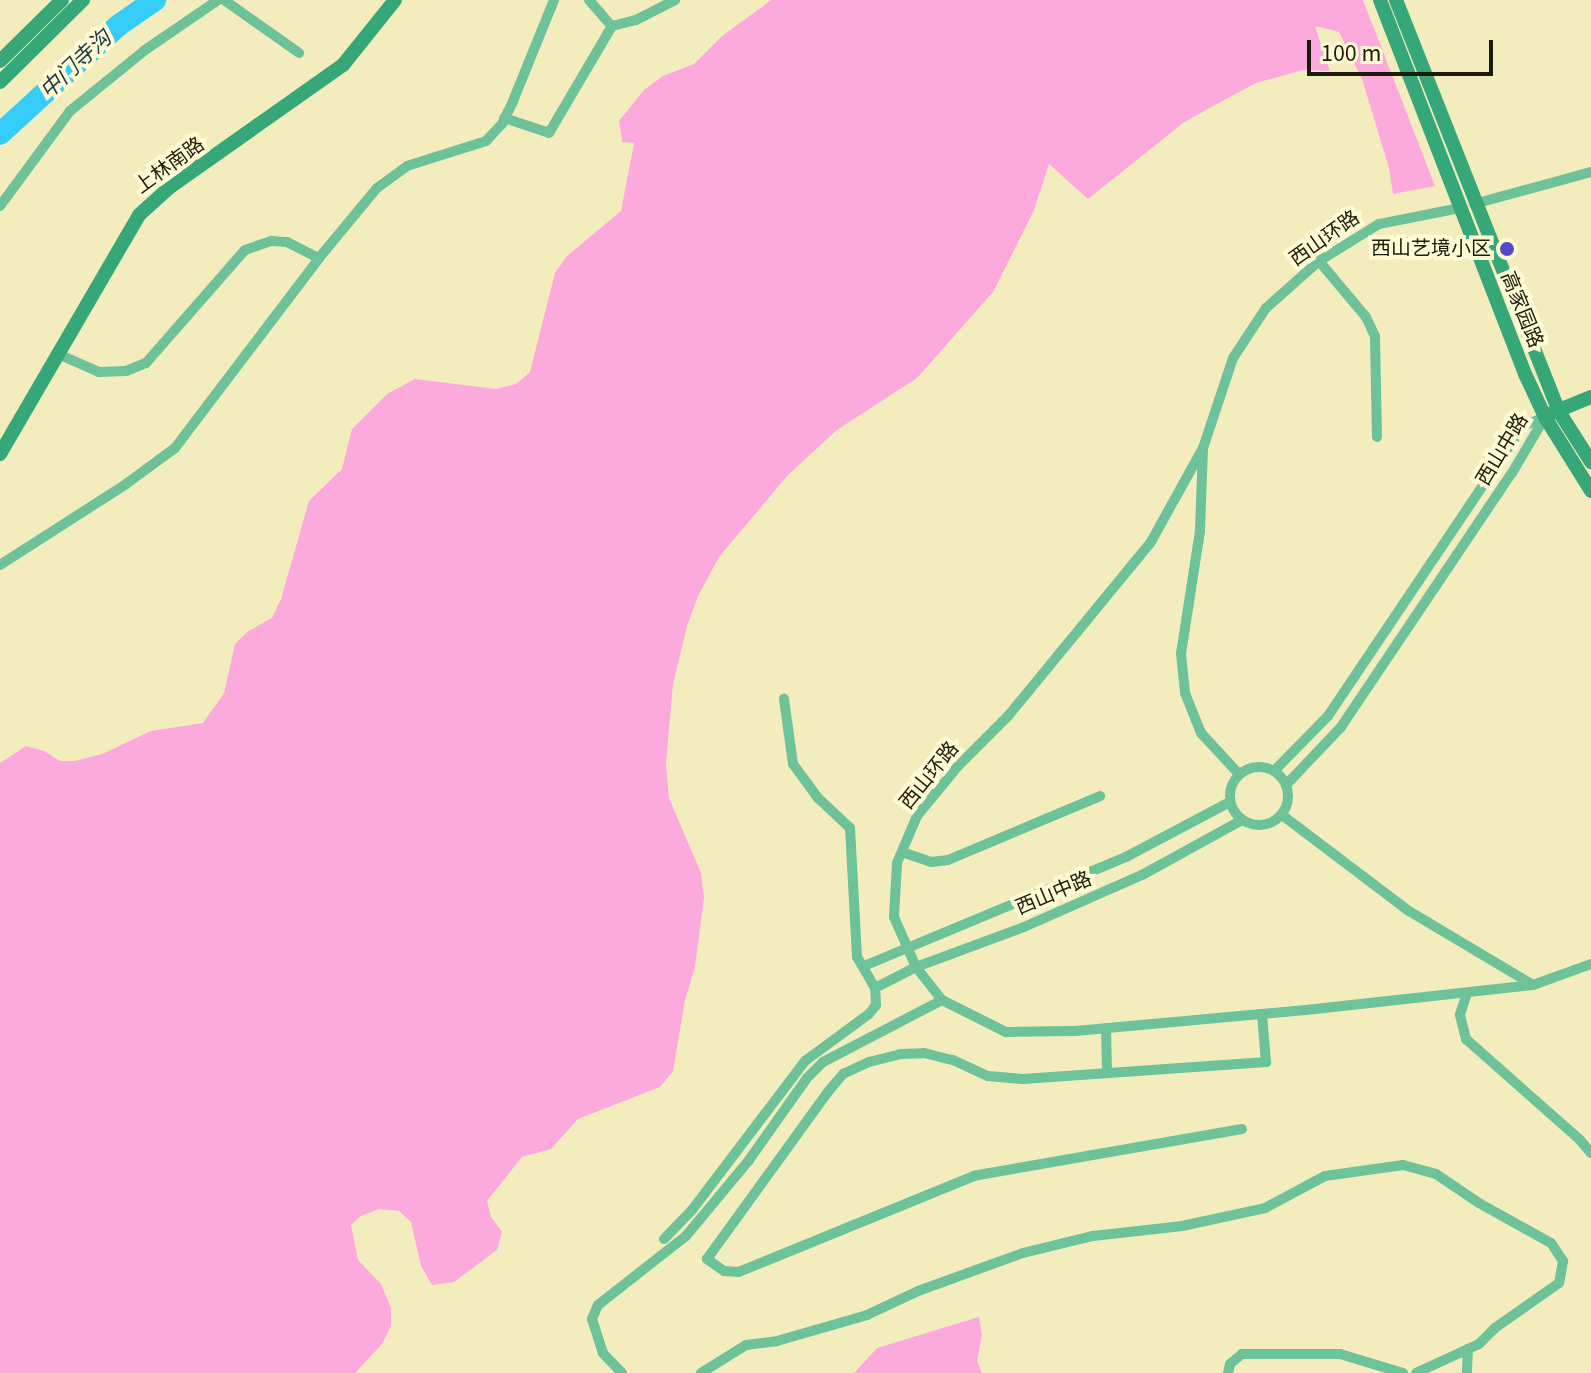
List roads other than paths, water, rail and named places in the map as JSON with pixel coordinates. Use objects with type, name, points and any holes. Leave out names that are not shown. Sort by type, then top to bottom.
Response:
[{"type":"main road","points":[[0,61],[62,0]]},
{"type":"main road","points":[[0,82],[83,0]]},
{"type":"main road","name":"上林南路","points":[[0,454],[139,215],[170,187],[343,65],[395,0]]},
{"type":"main road","name":"高家园路","points":[[1380,0],[1551,414],[1591,491]]},
{"type":"main road","name":"高家园路","points":[[1396,0],[1467,206]]},
{"type":"main road","points":[[1551,414],[1591,397]]},
{"type":"main road","name":"高家园路","points":[[1551,414],[1591,462]]},
{"type":"street","points":[[0,206],[70,111],[145,50],[221,0],[299,53]]},
{"type":"street","points":[[0,565],[126,484],[175,448],[319,258],[377,188],[407,166],[486,141],[504,118],[554,0]]},
{"type":"street","points":[[589,0],[612,26]]},
{"type":"street","points":[[504,118],[549,133],[612,26],[636,20],[675,0]]},
{"type":"street","name":"西山环路","points":[[1591,172],[1467,206],[1379,224],[1319,261],[1266,308],[1233,358],[1203,448],[1151,542],[1008,716],[949,776],[917,816],[897,863],[894,917],[916,967],[942,1000],[1006,1032],[1106,1028],[1467,993],[1533,985],[1591,964]]},
{"type":"street","points":[[58,354],[99,372],[126,371],[146,363],[245,250],[271,241],[287,242],[319,258]]},
{"type":"street","points":[[1319,261],[1366,317],[1375,336],[1377,437]]},
{"type":"street","name":"西山中路","points":[[1274,771],[1328,716],[1523,426],[1551,414]]},
{"type":"street","name":"西山中路","points":[[1286,785],[1341,727],[1551,414]]},
{"type":"street","points":[[1203,448],[1200,531],[1181,654],[1185,693],[1201,733],[1239,774]]},
{"type":"street","points":[[664,1239],[692,1210],[805,1061],[869,1014],[876,1005],[875,988],[857,957],[850,828],[818,798],[793,764],[784,699]]},
{"type":"street","points":[[1254,767],[1274,771],[1286,785],[1288,798],[1282,815],[1267,824],[1242,820],[1230,802],[1230,789],[1239,774],[1254,767]]},
{"type":"street","points":[[902,852],[931,862],[948,860],[1100,796]]},
{"type":"street","name":"西山中路","points":[[864,966],[1126,857],[1230,802]]},
{"type":"street","points":[[1282,815],[1409,911],[1533,985]]},
{"type":"street","name":"西山中路","points":[[875,988],[916,967],[1024,927],[1142,875],[1242,820]]},
{"type":"street","points":[[1467,993],[1460,1015],[1466,1039],[1558,1119],[1591,1153]]},
{"type":"street","points":[[622,1373],[603,1353],[592,1319],[598,1305],[686,1236],[749,1160],[807,1078],[823,1062],[942,1000]]},
{"type":"street","points":[[1242,1129],[974,1176],[739,1272],[724,1271],[707,1259],[827,1093],[843,1074],[869,1062],[900,1054],[924,1053],[953,1060],[988,1076],[1023,1079],[1266,1062],[1262,1014]]},
{"type":"street","points":[[1106,1028],[1107,1073]]},
{"type":"street","points":[[701,1373],[746,1345],[777,1341],[867,1315],[918,1291],[1023,1253],[1093,1236],[1182,1226],[1265,1208],[1325,1176],[1403,1165],[1436,1174],[1479,1203],[1551,1243],[1563,1261],[1559,1283],[1468,1349],[1416,1373]]},
{"type":"street","points":[[1467,1373],[1468,1349]]},
{"type":"street","points":[[1228,1373],[1230,1364],[1242,1354],[1340,1354],[1403,1373]]},
{"type":"waterway","name":"中门寺沟","points":[[0,134],[119,25],[155,0]]},
{"type":"place","name":"西山艺境小区","points":[[1507,249]]}]
